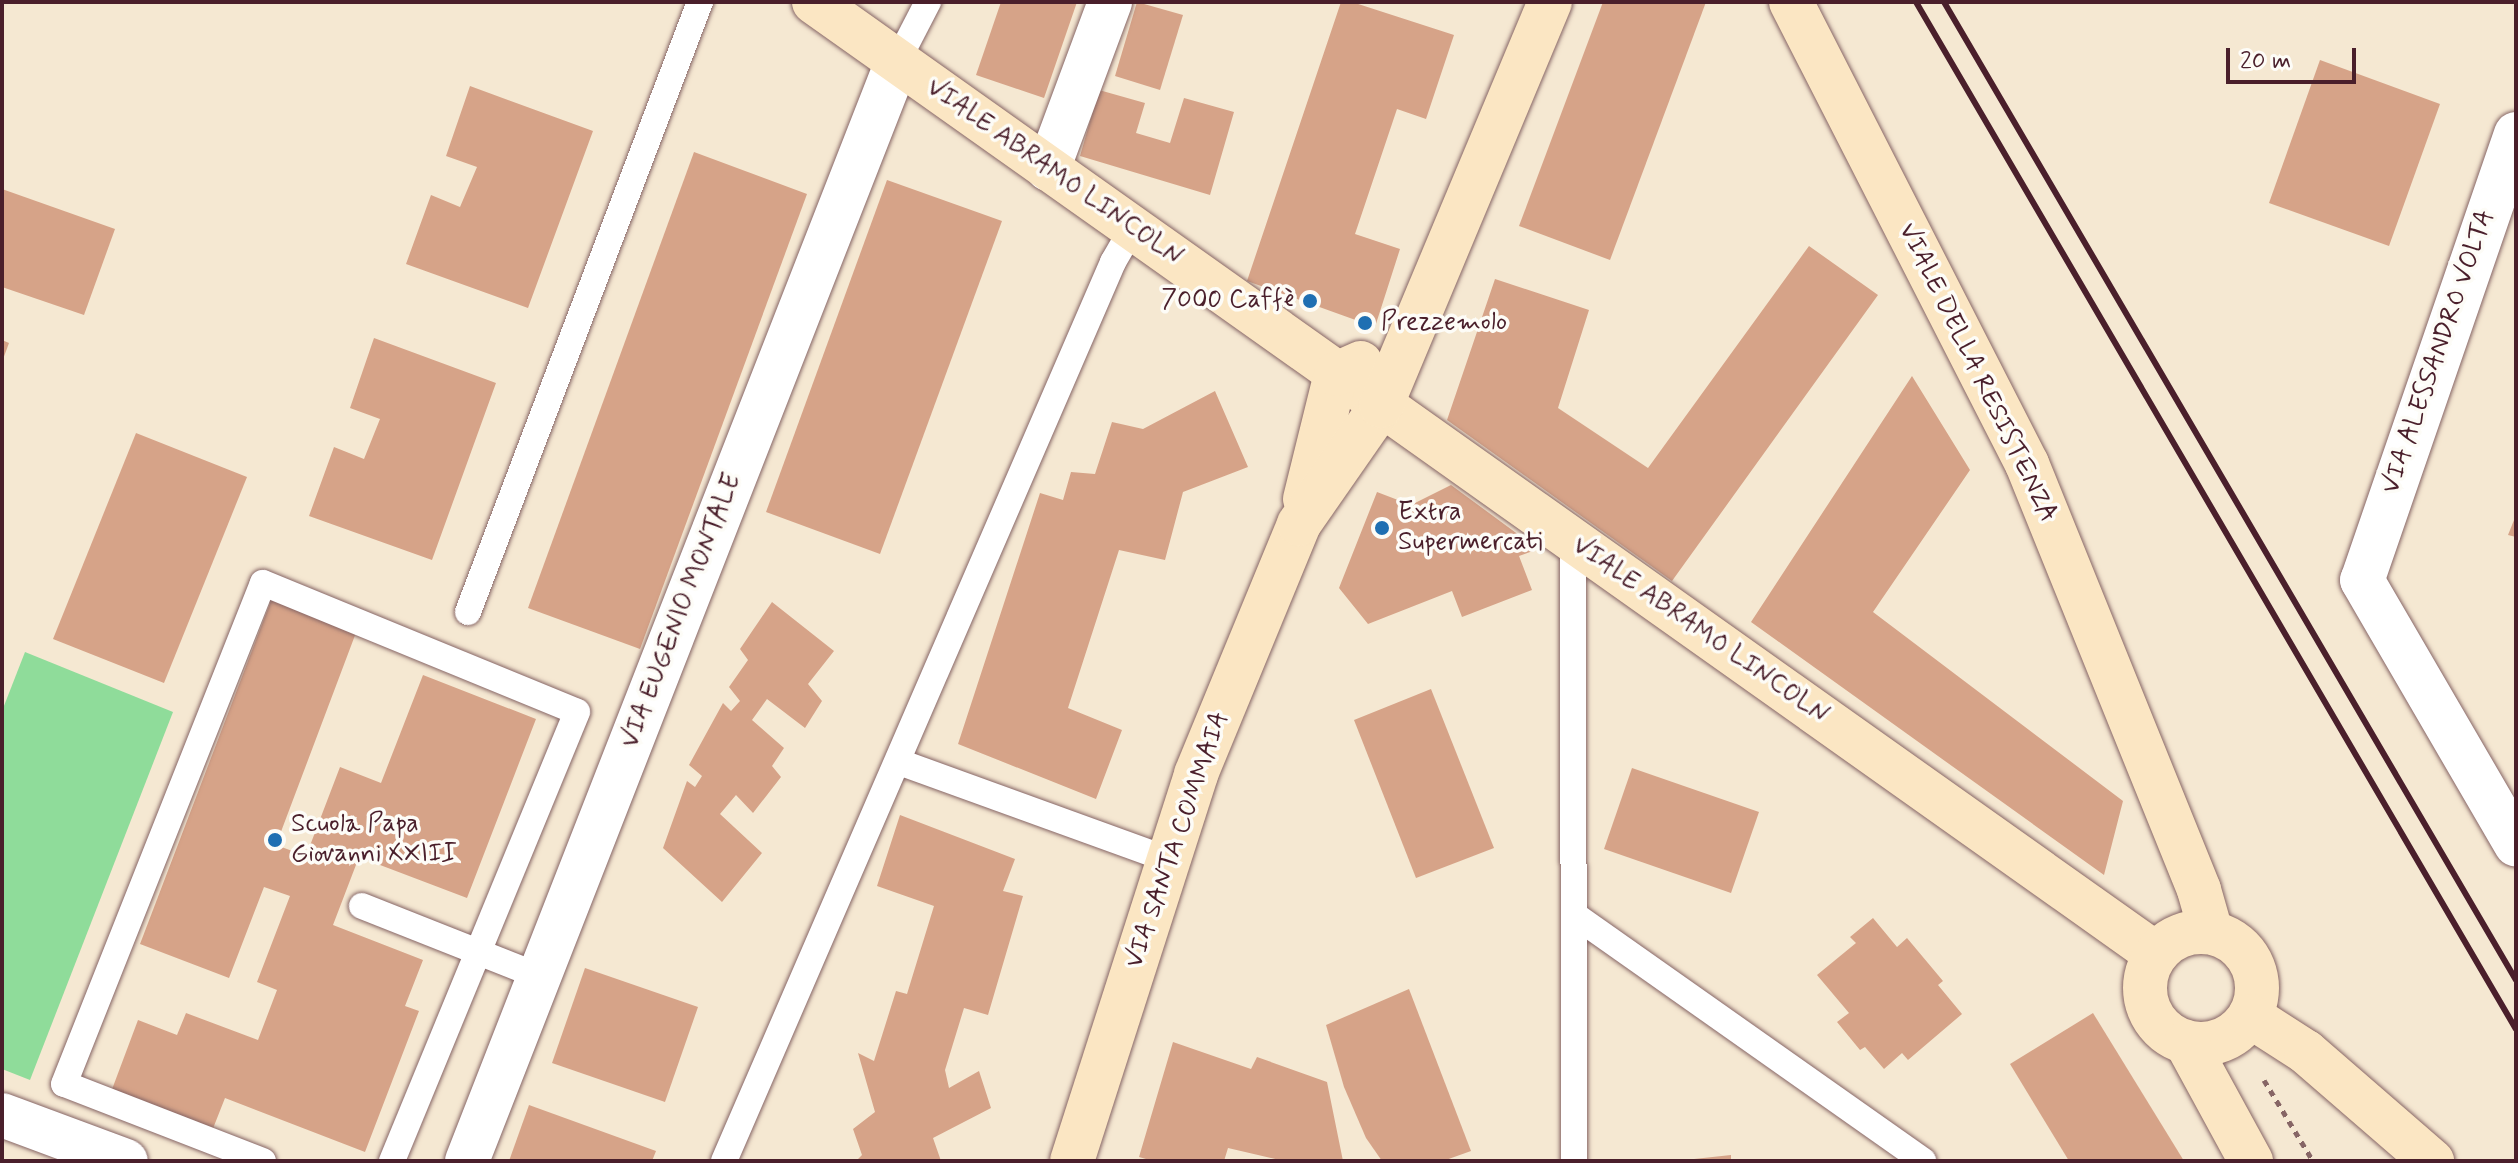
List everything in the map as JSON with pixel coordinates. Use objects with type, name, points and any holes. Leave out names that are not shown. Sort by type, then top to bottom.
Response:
[{"type":"street","name":"VIALE ABRAMO LINCOLN","points":[[814,2],[2156,954]]},
{"type":"street","points":[[1048,169],[1110,2]]},
{"type":"street","name":"VIA SANTA COMMAIA","points":[[1299,524],[1381,406],[1550,2]]},
{"type":"street","name":"VIALE DELLA RESISTENZA","points":[[1791,2],[2027,464],[2199,890],[2211,932]]},
{"type":"street","name":"VIA EUGENIO MONTALE","points":[[467,1161],[897,62]]},
{"type":"street","name":"VIA ALESSANDRO VOLTA","points":[[2516,134],[2362,580],[2516,845]]},
{"type":"street","points":[[1336,374],[1408,342]]},
{"type":"street","name":"VIA SANTA COMMAIA","points":[[1072,1161],[1196,774],[1299,524],[1336,374]]},
{"type":"street","points":[[2186,1042],[2212,1042],[2243,1024],[2256,999],[2253,965],[2242,949],[2228,938],[2211,932],[2180,936],[2156,954],[2148,971],[2148,1006],[2163,1028],[2186,1042],[2251,1161]]},
{"type":"street","points":[[2243,1024],[2306,1052],[2432,1161]]},
{"type":"street","points":[[2,1115],[126,1161]]},
{"type":"lane","points":[[468,612],[700,2]]},
{"type":"lane","points":[[897,62],[928,2]]},
{"type":"lane","points":[[724,1161],[1113,262],[1132,229]]},
{"type":"lane","points":[[1573,542],[1574,1161]]},
{"type":"lane","points":[[263,1161],[64,1084],[263,583],[577,712],[392,1161]]},
{"type":"lane","points":[[899,762],[1169,860]]},
{"type":"lane","points":[[362,906],[539,976]]},
{"type":"lane","points":[[1576,916],[1923,1161]]},
{"type":"path","points":[[2243,1024],[2313,1161]]},
{"type":"green space","points":[[25,652],[173,712],[30,1080],[2,1069],[2,711]]},
{"type":"building","points":[[1001,2],[1077,2],[1044,98],[976,75]]},
{"type":"building","points":[[1137,2],[1183,15],[1160,90],[1115,76]]},
{"type":"building","points":[[1341,2],[1352,2],[1454,35],[1426,119],[1397,109],[1355,234],[1400,249],[1375,327],[1247,281]]},
{"type":"building","points":[[1603,2],[1706,2],[1610,260],[1519,226]]},
{"type":"building","points":[[2320,60],[2440,104],[2389,246],[2269,203]]},
{"type":"building","points":[[470,86],[593,131],[528,308],[406,264],[431,195],[460,207],[477,167],[446,156]]},
{"type":"building","points":[[1099,90],[1145,103],[1136,133],[1170,143],[1184,98],[1234,112],[1210,195],[1080,156]]},
{"type":"building","points":[[694,152],[807,194],[640,649],[528,608]]},
{"type":"building","points":[[887,180],[1002,221],[880,554],[766,512]]},
{"type":"building","points":[[2,189],[115,229],[84,315],[2,287]]},
{"type":"building","points":[[1809,246],[1878,295],[1672,581],[1447,420],[1495,279],[1589,310],[1558,408],[1648,468]]},
{"type":"building","points":[[374,338],[496,383],[432,560],[309,516],[334,447],[364,459],[380,419],[350,408]]},
{"type":"building","points":[[2,340],[9,343],[2,362]]},
{"type":"building","points":[[1912,376],[1970,470],[1873,612],[2123,801],[2104,875],[1751,622]]},
{"type":"building","points":[[1215,391],[1248,467],[1183,492],[1165,560],[1119,550],[1068,708],[1122,730],[1096,799],[958,744],[1040,493],[1063,500],[1071,472],[1095,474],[1112,422],[1143,429]]},
{"type":"building","points":[[136,433],[247,477],[164,683],[53,639]]},
{"type":"building","points":[[1451,485],[1538,549],[1519,556],[1532,590],[1462,617],[1452,591],[1368,624],[1339,588],[1377,492],[1411,505]]},
{"type":"building","points":[[2516,515],[2516,537],[2508,535]]},
{"type":"building","points":[[272,598],[357,630],[276,845],[306,856],[340,767],[381,783],[423,675],[536,719],[467,898],[359,857],[333,925],[423,960],[405,1006],[419,1011],[365,1152],[225,1098],[212,1131],[111,1092],[138,1020],[177,1035],[186,1013],[258,1040],[277,990],[257,982],[290,896],[264,887],[229,978],[140,944]]},
{"type":"building","points":[[772,602],[834,651],[808,684],[822,701],[805,728],[767,699],[752,720],[784,748],[772,766],[781,777],[753,813],[736,795],[720,814],[762,853],[722,902],[663,848],[687,781],[695,787],[702,776],[689,765],[723,703],[731,711],[740,701],[729,687],[748,660],[740,649]]},
{"type":"building","points":[[1431,689],[1494,848],[1416,878],[1354,720]]},
{"type":"building","points":[[1632,768],[1759,812],[1731,893],[1604,849]]},
{"type":"building","points":[[900,815],[1015,859],[1003,891],[1023,896],[988,1015],[964,1008],[945,1070],[949,1088],[979,1071],[991,1108],[933,1138],[941,1161],[856,1161],[862,1155],[853,1129],[875,1112],[858,1053],[874,1061],[896,991],[907,994],[934,906],[877,886]]},
{"type":"building","points":[[1873,918],[1897,947],[1907,938],[1943,981],[1938,985],[1962,1014],[1908,1060],[1902,1053],[1884,1069],[1865,1047],[1860,1050],[1837,1022],[1849,1013],[1817,975],[1856,943],[1850,937]]},
{"type":"building","points":[[585,968],[698,1007],[665,1102],[552,1063]]},
{"type":"building","points":[[1409,989],[1471,1151],[1443,1161],[1382,1161],[1366,1138],[1344,1087],[1326,1025]]},
{"type":"building","points":[[2093,1013],[2184,1161],[2069,1161],[2010,1064]]},
{"type":"building","points":[[1173,1042],[1251,1069],[1257,1057],[1327,1082],[1343,1161],[1284,1161],[1228,1148],[1224,1161],[1153,1161],[1139,1157]]},
{"type":"building","points":[[529,1105],[656,1151],[652,1161],[509,1161]]},
{"type":"building","points":[[1731,1155],[1731,1161],[1694,1161],[1694,1159]]},
{"type":"railway","points":[[1916,2],[2516,1029]]},
{"type":"railway","points":[[1944,2],[2516,980]]},
{"type":"place","name":"7000 Caffè","points":[[1310,301]]},
{"type":"place","name":"Prezzemolo","points":[[1365,323]]},
{"type":"place","name":"Extra Supermercati","points":[[1382,528]]},
{"type":"place","name":"Scuola Papa Giovanni XXIII","points":[[275,840]]}]
